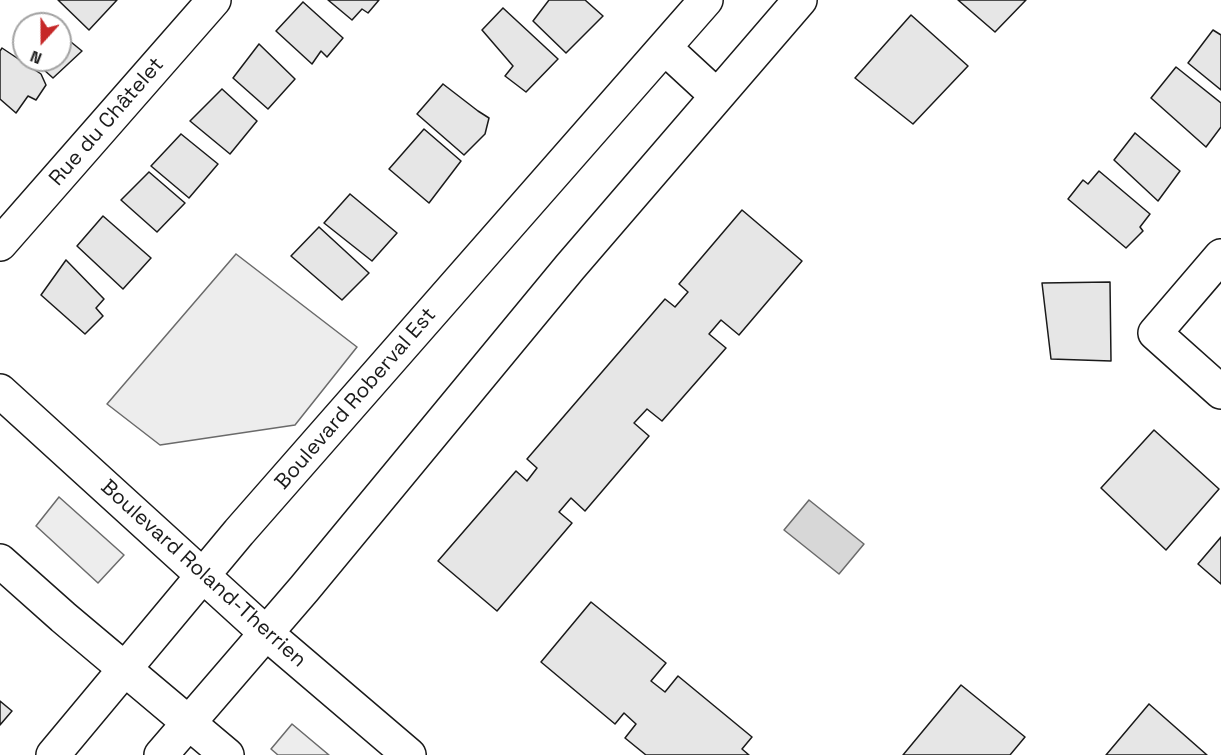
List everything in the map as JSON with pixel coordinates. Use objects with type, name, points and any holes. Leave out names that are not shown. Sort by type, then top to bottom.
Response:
[{"type":"street","name":"Rue du Châtelet","points":[[0,244],[214,0]]},
{"type":"street","name":"Boulevard Roberval Est","points":[[53,755],[202,576],[706,0]]},
{"type":"street","points":[[161,755],[266,633],[570,267],[800,0]]},
{"type":"street","points":[[665,48],[717,96]]},
{"type":"street","points":[[1221,256],[1155,333],[1221,392]]},
{"type":"street","name":"Boulevard Roland-Therrien","points":[[0,390],[202,576],[409,755]]},
{"type":"street","points":[[0,561],[227,755]]},
{"type":"shaded area","points":[[236,254],[357,347],[295,425],[160,445],[107,404]]},
{"type":"shaded area","points":[[59,497],[124,555],[98,583],[36,526]]},
{"type":"shaded area","points":[[809,500],[864,544],[839,574],[784,530]]},
{"type":"shaded area","points":[[292,724],[329,755],[278,755],[271,749]]},
{"type":"building","points":[[58,0],[117,0],[89,30]]},
{"type":"building","points":[[328,0],[379,0],[368,13],[362,9],[352,20]]},
{"type":"building","points":[[549,0],[585,0],[603,16],[566,53],[533,21]]},
{"type":"building","points":[[958,0],[1026,0],[995,32]]},
{"type":"building","points":[[303,2],[343,38],[327,57],[321,51],[312,64],[276,31]]},
{"type":"building","points":[[503,8],[558,59],[526,92],[505,76],[513,66],[482,30]]},
{"type":"building","points":[[911,15],[968,66],[913,124],[855,78]]},
{"type":"building","points":[[1213,30],[1221,35],[1221,90],[1188,63]]},
{"type":"building","points":[[72,43],[82,51],[72,60]]},
{"type":"building","points":[[259,44],[295,79],[268,109],[233,78]]},
{"type":"building","points":[[2,48],[12,55],[12,72],[38,72],[46,85],[36,100],[28,96],[16,113],[0,99],[0,51]]},
{"type":"building","points":[[1176,67],[1221,103],[1221,127],[1206,147],[1151,98]]},
{"type":"building","points":[[46,72],[59,72],[53,78]]},
{"type":"building","points":[[443,84],[489,118],[485,134],[464,155],[417,114]]},
{"type":"building","points":[[222,89],[257,121],[230,154],[190,121]]},
{"type":"building","points":[[424,129],[461,161],[429,203],[389,169]]},
{"type":"building","points":[[1135,133],[1180,171],[1158,201],[1114,160]]},
{"type":"building","points":[[181,134],[218,164],[189,198],[151,166]]},
{"type":"building","points":[[1099,171],[1150,214],[1140,227],[1143,231],[1126,248],[1068,199],[1083,180],[1088,184]]},
{"type":"building","points":[[149,172],[185,203],[157,232],[121,200]]},
{"type":"building","points":[[350,194],[397,233],[372,261],[324,223]]},
{"type":"building","points":[[742,210],[802,261],[739,335],[721,320],[709,334],[726,348],[662,421],[647,409],[634,423],[649,436],[585,511],[571,498],[559,512],[572,523],[497,611],[438,561],[516,471],[527,481],[537,468],[527,459],[665,299],[675,307],[688,292],[679,284]]},
{"type":"building","points":[[103,216],[151,258],[123,289],[77,246]]},
{"type":"building","points":[[319,227],[369,273],[342,300],[291,256]]},
{"type":"building","points":[[66,260],[104,299],[96,308],[103,316],[85,334],[41,295]]},
{"type":"building","points":[[1110,282],[1111,361],[1051,359],[1042,283]]},
{"type":"building","points":[[1154,430],[1219,489],[1166,550],[1101,488]]},
{"type":"building","points":[[1221,537],[1221,584],[1198,564]]},
{"type":"building","points":[[591,602],[666,663],[651,681],[665,692],[678,676],[752,737],[742,749],[749,755],[646,755],[625,738],[636,724],[624,713],[615,724],[541,662]]},
{"type":"building","points":[[961,685],[1025,737],[1010,755],[903,755]]},
{"type":"building","points":[[0,701],[12,711],[0,725]]},
{"type":"building","points":[[1149,704],[1207,755],[1106,755]]}]
